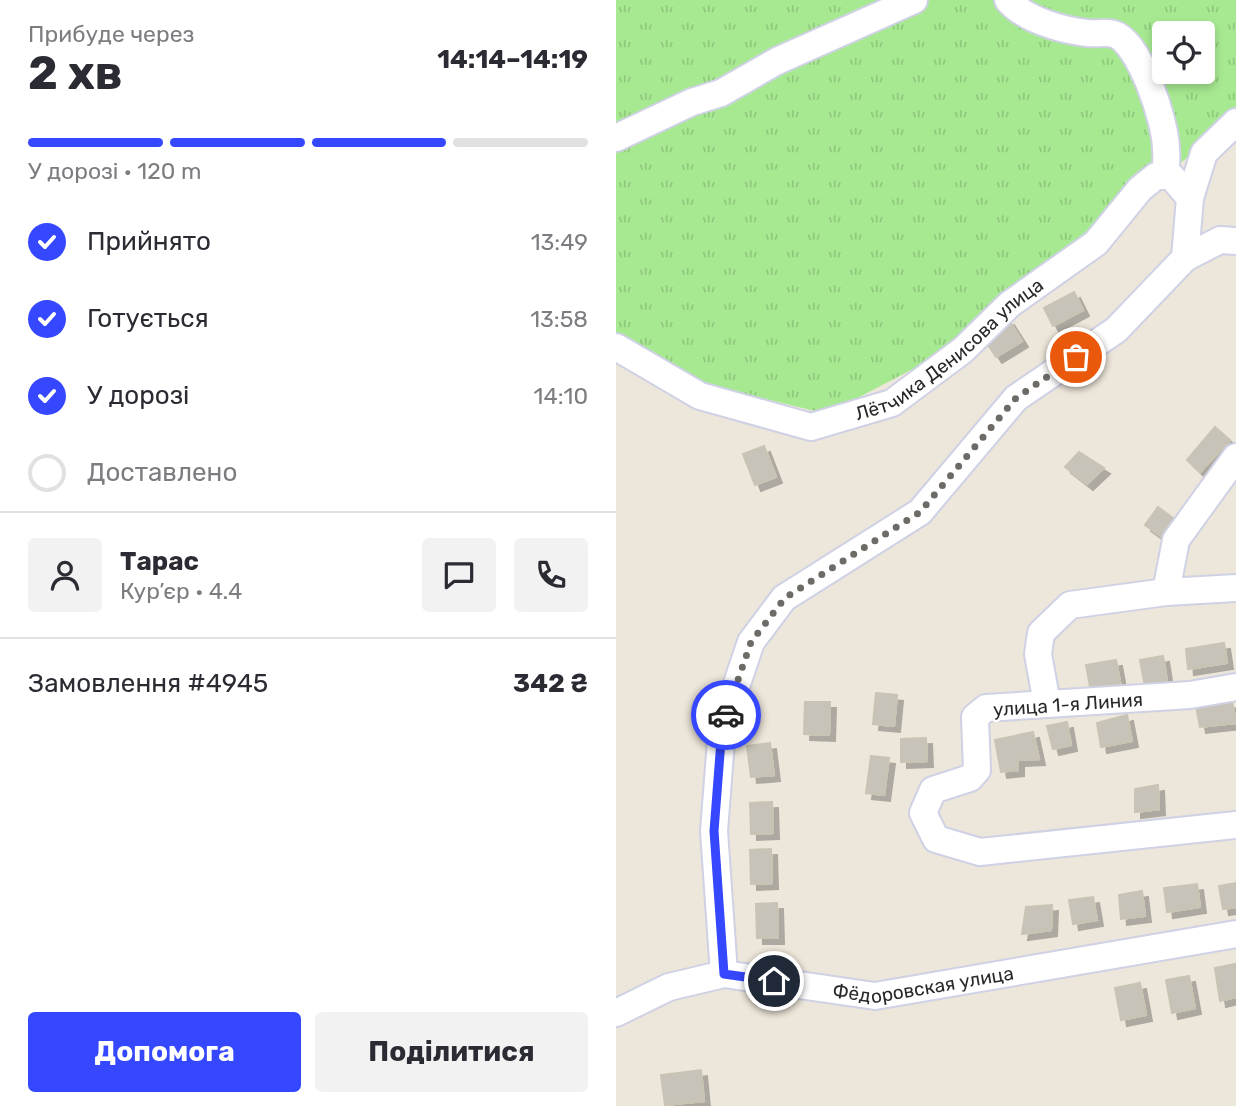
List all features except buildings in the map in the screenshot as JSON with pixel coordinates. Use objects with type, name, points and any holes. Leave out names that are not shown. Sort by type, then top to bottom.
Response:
[{"type":"street","points":[[616,138],[692,102],[729,89],[777,61],[914,0]]},
{"type":"street","points":[[1008,0],[1032,18],[1086,33],[1115,34],[1130,44],[1163,124],[1167,148],[1165,176],[1171,176],[1190,198]]},
{"type":"street","points":[[1185,258],[1190,198],[1205,153],[1236,122]]},
{"type":"street","name":"Лётчика Денисова улица","points":[[616,347],[700,396],[811,427],[892,403],[963,350],[1010,304],[1096,243],[1140,189],[1156,176],[1165,176]]},
{"type":"street","points":[[724,974],[714,831],[722,728],[751,642],[785,598],[920,512],[1016,398],[1116,330],[1185,258],[1220,240],[1236,241]]},
{"type":"street","points":[[1166,592],[1176,540],[1236,457]]},
{"type":"street","points":[[1047,704],[1038,654],[1041,633],[1070,605],[1166,592],[1236,588]]},
{"type":"street","name":"улица 1-я Линия","points":[[1236,687],[1189,695],[986,708],[975,718],[977,770],[970,778],[933,790],[923,813],[936,839],[980,852],[1236,825]]},
{"type":"street","name":"Фёдоровская улица","points":[[616,1012],[669,987],[724,974],[875,996],[1236,934]]},
{"type":"green space","points":[[616,0],[1236,0],[1236,122],[1086,232],[930,360],[827,414],[709,385],[616,339]]},
{"type":"way so far","points":[[726,715],[751,642],[785,598],[920,512],[1016,398],[1076,357]]},
{"type":"route","points":[[726,715],[722,728],[714,831],[724,974],[774,981]]}]
